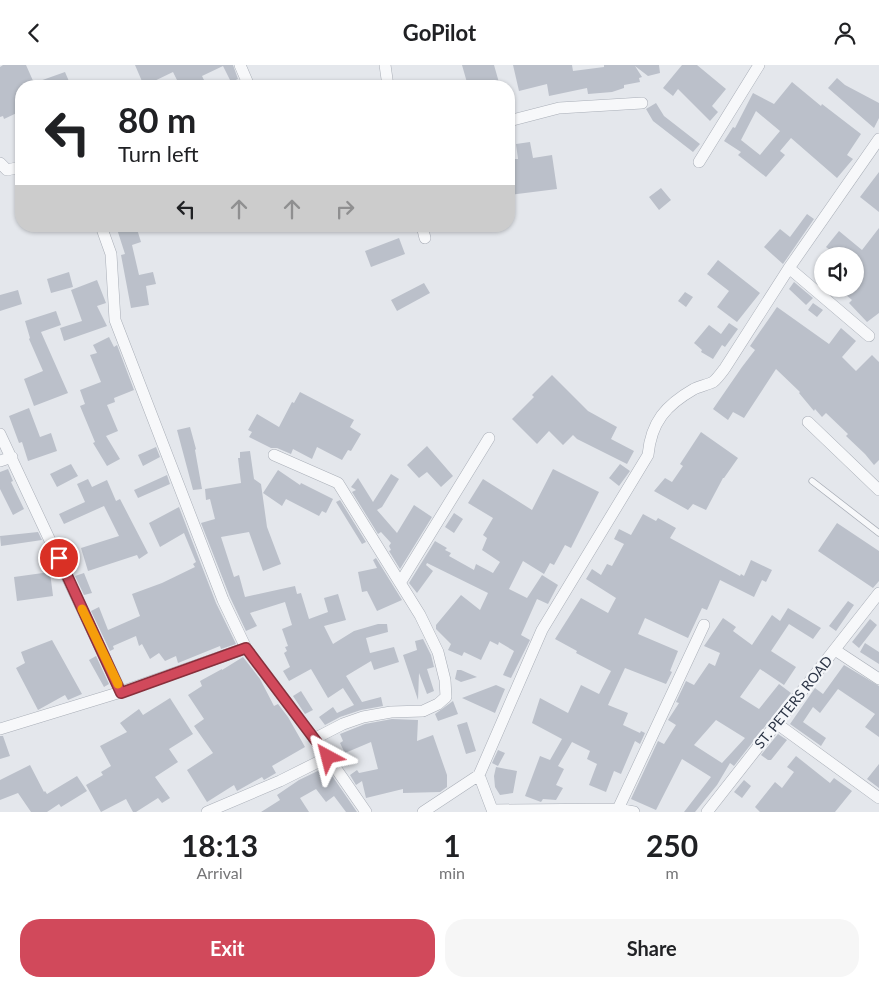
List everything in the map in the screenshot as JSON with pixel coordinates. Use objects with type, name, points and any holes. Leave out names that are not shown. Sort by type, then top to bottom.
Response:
[{"type":"street","points":[[240,65],[246,80]]},
{"type":"street","points":[[385,65],[387,80]]},
{"type":"street","points":[[699,162],[759,65]]},
{"type":"street","points":[[515,119],[559,108],[642,103]]},
{"type":"street","points":[[423,812],[479,775],[542,630],[648,455],[649,441],[654,426],[665,410],[681,397],[697,388],[714,382],[879,139]]},
{"type":"street","points":[[0,163],[7,170],[15,168]]},
{"type":"street","points":[[103,232],[111,254],[115,320],[223,600],[246,648],[328,757],[366,812]]},
{"type":"street","points":[[424,232],[425,238]]},
{"type":"street","points":[[790,268],[869,336]]},
{"type":"street","points":[[808,421],[879,490]]},
{"type":"street","points":[[0,434],[121,693]]},
{"type":"street","points":[[400,583],[489,438]]},
{"type":"street","points":[[274,455],[338,483],[420,615],[438,652],[445,680],[446,697],[438,704],[423,711],[391,712],[363,717],[343,724],[314,739]]},
{"type":"street","points":[[0,461],[12,457]]},
{"type":"street","name":"ST. PETERS ROAD","points":[[707,812],[879,593]]},
{"type":"street","points":[[618,809],[704,625]]},
{"type":"street","points":[[0,729],[121,693],[246,648]]},
{"type":"street","points":[[835,650],[879,679]]},
{"type":"street","points":[[776,723],[879,798]]},
{"type":"street","points":[[207,812],[280,781],[328,757]]},
{"type":"street","points":[[479,775],[493,811],[618,809],[634,812]]},
{"type":"lane","points":[[812,481],[879,533]]},
{"type":"building","points":[[3,65],[26,65],[33,80],[15,80],[15,114],[4,119],[3,116],[0,117],[0,67]]},
{"type":"building","points":[[135,65],[233,65],[238,79],[230,80],[223,66],[202,76],[204,80],[177,80],[173,72],[156,80],[141,80]]},
{"type":"building","points":[[462,65],[494,65],[498,80],[466,80]]},
{"type":"building","points":[[513,65],[572,65],[573,71],[604,67],[604,65],[659,65],[660,73],[648,76],[635,66],[642,77],[639,78],[640,82],[624,85],[624,88],[612,92],[588,94],[587,88],[549,96],[547,84],[519,91]]},
{"type":"building","points":[[682,65],[697,65],[726,89],[712,106],[718,112],[710,121],[678,89],[673,96],[663,88]]},
{"type":"building","points":[[65,72],[68,80],[42,80]]},
{"type":"building","points":[[837,78],[845,85],[879,103],[879,118],[874,128],[828,88]]},
{"type":"building","points":[[792,82],[821,106],[822,104],[861,134],[847,155],[853,159],[837,178],[791,138],[780,151],[785,155],[766,177],[738,155],[741,152],[724,141],[733,127],[735,128],[753,93],[774,104]],"holes":[[[756,111],[780,131],[760,155],[741,140]]]},
{"type":"building","points":[[656,103],[664,116],[700,144],[693,152],[653,121],[646,109]]},
{"type":"building","points":[[530,142],[533,158],[552,155],[557,189],[515,194],[515,159],[518,159],[516,144]]},
{"type":"building","points":[[879,172],[879,212],[860,197]]},
{"type":"building","points":[[661,188],[671,200],[659,210],[649,197]]},
{"type":"building","points":[[807,214],[814,219],[783,264],[764,247],[780,229],[790,237]]},
{"type":"building","points":[[879,228],[879,313],[867,322],[849,303],[852,300],[848,297],[864,297],[864,247]]},
{"type":"building","points":[[839,231],[858,247],[826,247]]},
{"type":"building","points":[[118,232],[138,232],[141,242],[132,245],[139,275],[153,272],[156,284],[146,286],[149,305],[131,308],[121,255],[125,254]]},
{"type":"building","points":[[399,238],[405,254],[371,267],[365,251]]},
{"type":"building","points":[[718,260],[760,293],[737,322],[717,307],[729,291],[707,274]]},
{"type":"building","points":[[69,272],[73,287],[51,293],[47,279]]},
{"type":"building","points":[[97,280],[106,303],[97,306],[107,326],[64,341],[60,328],[82,321],[71,290]]},
{"type":"building","points":[[794,282],[813,298],[806,305],[789,289]]},
{"type":"building","points":[[424,283],[430,293],[397,311],[391,300]]},
{"type":"building","points":[[18,290],[22,304],[0,311],[0,295]]},
{"type":"building","points":[[685,292],[693,297],[686,307],[678,301]]},
{"type":"building","points":[[813,303],[823,310],[817,317],[808,310]]},
{"type":"building","points":[[777,307],[829,344],[841,328],[856,341],[842,357],[856,371],[872,355],[879,362],[879,460],[874,465],[846,436],[848,434],[826,413],[822,417],[815,409],[814,411],[800,392],[776,369],[744,418],[733,412],[728,420],[713,409],[755,350],[750,346]]},
{"type":"building","points":[[56,311],[61,325],[41,332],[68,393],[34,406],[24,379],[43,371],[29,339],[25,321]]},
{"type":"building","points":[[729,323],[738,329],[725,347],[722,345],[713,359],[701,352],[702,350],[694,343],[709,325],[721,334]]},
{"type":"building","points":[[109,337],[114,347],[117,345],[134,390],[114,398],[115,402],[107,405],[118,431],[106,436],[120,459],[107,466],[93,443],[95,442],[80,406],[85,404],[80,390],[101,382],[90,355],[97,353],[93,345]]},
{"type":"building","points":[[552,375],[588,411],[617,427],[611,439],[634,451],[627,464],[577,439],[573,435],[563,445],[549,431],[537,444],[512,419]]},
{"type":"building","points":[[300,392],[354,420],[350,427],[361,434],[351,451],[348,450],[342,460],[317,447],[312,459],[293,449],[291,454],[277,448],[271,448],[249,437],[252,432],[248,430],[257,414],[279,427],[292,402],[294,403]]},
{"type":"building","points":[[29,408],[40,437],[51,433],[57,451],[28,461],[22,442],[19,443],[9,416]]},
{"type":"building","points":[[190,427],[196,449],[202,489],[193,490],[177,430]]},
{"type":"building","points":[[701,432],[738,458],[723,478],[706,510],[693,504],[688,510],[654,491],[665,478],[672,482],[683,466],[680,464]]},
{"type":"building","points":[[427,446],[453,476],[441,487],[427,472],[419,478],[407,465]]},
{"type":"building","points":[[156,447],[160,457],[143,466],[138,455]]},
{"type":"building","points":[[250,451],[254,479],[261,484],[267,527],[281,564],[263,571],[249,532],[221,537],[234,577],[239,575],[245,597],[295,586],[297,594],[301,593],[309,619],[328,612],[324,598],[338,594],[346,620],[324,626],[333,644],[354,631],[378,624],[387,624],[388,632],[366,638],[370,653],[394,647],[399,662],[374,670],[371,661],[346,676],[362,702],[381,697],[383,706],[361,710],[340,717],[325,725],[319,717],[333,707],[337,713],[354,705],[343,688],[328,698],[311,669],[289,681],[283,671],[290,667],[284,653],[287,651],[285,647],[288,646],[282,629],[292,625],[285,602],[250,613],[257,626],[246,631],[230,597],[201,523],[215,519],[210,499],[206,500],[205,489],[241,483],[238,458],[240,458],[240,452]]},
{"type":"building","points":[[71,464],[78,476],[57,487],[50,474]]},
{"type":"building","points":[[620,464],[630,471],[619,486],[609,478]]},
{"type":"building","points":[[8,469],[13,481],[11,482],[24,509],[13,515],[0,489],[0,472]]},
{"type":"building","points":[[553,469],[599,492],[571,548],[565,545],[554,565],[550,563],[544,574],[523,561],[509,589],[527,598],[542,575],[558,585],[548,604],[537,599],[521,635],[530,640],[511,678],[503,675],[514,651],[499,642],[498,645],[490,641],[481,660],[464,652],[462,656],[448,650],[451,644],[436,629],[436,625],[461,595],[480,610],[488,593],[427,563],[426,565],[433,571],[417,593],[409,583],[435,541],[447,548],[445,550],[451,553],[449,556],[474,570],[476,564],[493,573],[500,562],[482,550],[487,538],[483,535],[493,518],[468,503],[483,479],[532,510]]},
{"type":"building","points":[[278,470],[300,485],[301,483],[333,499],[326,513],[322,511],[319,516],[286,499],[282,506],[263,493]]},
{"type":"building","points":[[391,474],[399,479],[382,507],[377,510],[397,533],[414,505],[432,517],[400,569],[389,551],[391,550],[389,546],[391,543],[381,532],[378,534],[352,492],[356,490],[351,487],[358,478],[373,502]]},
{"type":"building","points":[[167,475],[170,484],[138,498],[134,490]]},
{"type":"building","points":[[88,479],[92,487],[107,480],[116,501],[120,499],[148,553],[139,559],[137,555],[88,571],[81,548],[119,536],[104,506],[64,524],[59,514],[85,502],[77,484]]},
{"type":"building","points":[[340,500],[366,542],[362,544],[336,502]]},
{"type":"building","points":[[179,507],[216,603],[236,644],[221,649],[220,646],[178,663],[176,656],[165,661],[159,653],[150,659],[142,644],[139,646],[136,636],[113,646],[114,649],[110,651],[91,611],[99,607],[108,630],[140,616],[132,594],[162,583],[195,567],[193,564],[196,562],[184,533],[160,547],[149,523]]},
{"type":"building","points":[[454,513],[463,519],[454,533],[445,527]]},
{"type":"building","points":[[643,514],[656,521],[658,518],[676,528],[670,538],[740,576],[741,574],[744,576],[751,560],[772,570],[766,582],[762,580],[754,597],[720,580],[707,610],[702,608],[688,638],[645,618],[638,634],[678,651],[670,671],[672,672],[666,684],[625,668],[608,705],[628,713],[623,725],[640,733],[641,731],[645,733],[640,744],[635,741],[621,774],[614,771],[606,792],[589,785],[597,764],[587,759],[590,751],[572,742],[558,766],[564,769],[556,785],[563,788],[556,800],[543,799],[541,802],[525,796],[540,756],[550,760],[562,739],[532,723],[540,698],[568,713],[581,685],[599,694],[611,671],[576,653],[577,651],[555,639],[581,598],[608,613],[616,598],[586,579],[592,569],[601,575],[607,564],[612,566],[624,544],[614,539],[619,529],[631,535]]},
{"type":"building","points":[[837,523],[879,551],[879,581],[873,588],[818,551]]},
{"type":"building","points":[[38,532],[42,540],[1,546],[0,536]]},
{"type":"building","points":[[376,558],[402,600],[377,611],[367,591],[362,592],[358,572],[377,568],[373,560]]},
{"type":"building","points":[[50,572],[53,596],[17,601],[14,577]]},
{"type":"building","points":[[84,573],[92,593],[84,595],[75,576]]},
{"type":"building","points":[[848,601],[854,605],[836,631],[829,626]]},
{"type":"building","points":[[788,608],[821,628],[813,639],[789,624],[771,651],[796,667],[784,685],[760,669],[740,697],[759,709],[779,684],[791,693],[734,766],[730,763],[717,785],[695,812],[684,812],[711,777],[682,759],[656,810],[631,799],[658,741],[664,744],[676,725],[668,720],[679,703],[676,702],[686,681],[694,685],[709,663],[715,666],[720,653],[704,646],[723,618],[736,627],[733,631],[752,645],[772,615],[780,621]],"holes":[[[716,720],[745,738],[722,763],[694,745]]]},
{"type":"building","points":[[870,619],[877,625],[859,648],[852,642]]},
{"type":"building","points":[[423,639],[431,655],[434,667],[427,669],[434,691],[427,694],[419,673],[418,700],[403,655],[417,650],[415,641]]},
{"type":"building","points":[[52,640],[82,694],[68,700],[65,695],[38,710],[16,668],[25,663],[21,652]]},
{"type":"building","points":[[865,643],[879,652],[879,664],[860,652]]},
{"type":"building","points":[[96,656],[109,684],[104,687],[89,660]]},
{"type":"building","points":[[243,657],[260,679],[274,706],[278,704],[288,717],[305,747],[272,766],[276,773],[264,780],[262,777],[237,791],[234,785],[207,802],[187,770],[213,753],[194,726],[204,719],[188,695],[202,686],[200,681]]},
{"type":"building","points":[[844,665],[879,686],[879,737],[865,727],[875,714],[838,689],[820,713],[813,707],[803,722],[826,738],[821,746],[790,724],[815,688],[823,694]]},
{"type":"building","points":[[457,670],[477,677],[461,682],[455,679]]},
{"type":"building","points":[[496,685],[505,689],[495,713],[462,698]]},
{"type":"building","points":[[301,691],[313,710],[305,714],[293,696]]},
{"type":"building","points":[[170,698],[193,734],[169,749],[178,762],[155,777],[170,798],[162,803],[158,798],[136,812],[133,812],[126,799],[101,812],[86,785],[103,775],[101,772],[111,766],[100,746],[127,732],[120,723],[139,709],[143,715]]},
{"type":"building","points":[[453,701],[458,714],[438,721],[435,714]]},
{"type":"building","points":[[392,719],[418,720],[417,741],[433,735],[447,775],[447,787],[440,792],[403,793],[403,789],[366,798],[362,781],[356,785],[350,775],[357,770],[359,773],[378,769],[371,742],[345,753],[340,743],[343,741],[340,734],[365,724]]},
{"type":"building","points":[[467,722],[476,751],[466,754],[457,725]]},
{"type":"building","points":[[778,734],[787,740],[771,760],[768,760],[761,755]]},
{"type":"building","points":[[0,736],[3,736],[10,756],[0,759]]},
{"type":"building","points":[[498,750],[505,753],[498,766],[492,763]]},
{"type":"building","points":[[796,756],[830,783],[834,778],[852,791],[835,812],[760,812],[755,807],[775,782],[782,788],[794,772],[787,767]]},
{"type":"building","points":[[879,764],[879,788],[867,779]]},
{"type":"building","points":[[30,765],[44,792],[47,794],[77,776],[87,791],[61,807],[59,804],[47,812],[31,812],[18,793],[0,800],[0,780]]},
{"type":"building","points":[[326,767],[357,812],[346,812],[334,796],[326,802],[316,789],[300,798],[309,812],[261,812],[280,800],[277,795],[299,780]]},
{"type":"building","points":[[496,767],[517,771],[513,793],[500,795],[495,787],[494,776]]},
{"type":"building","points":[[744,780],[751,786],[742,798],[734,792]]},
{"type":"slow traffic","points":[[82,609],[118,684]]},
{"type":"route","points":[[59,558],[121,693],[246,648],[328,757]]}]
